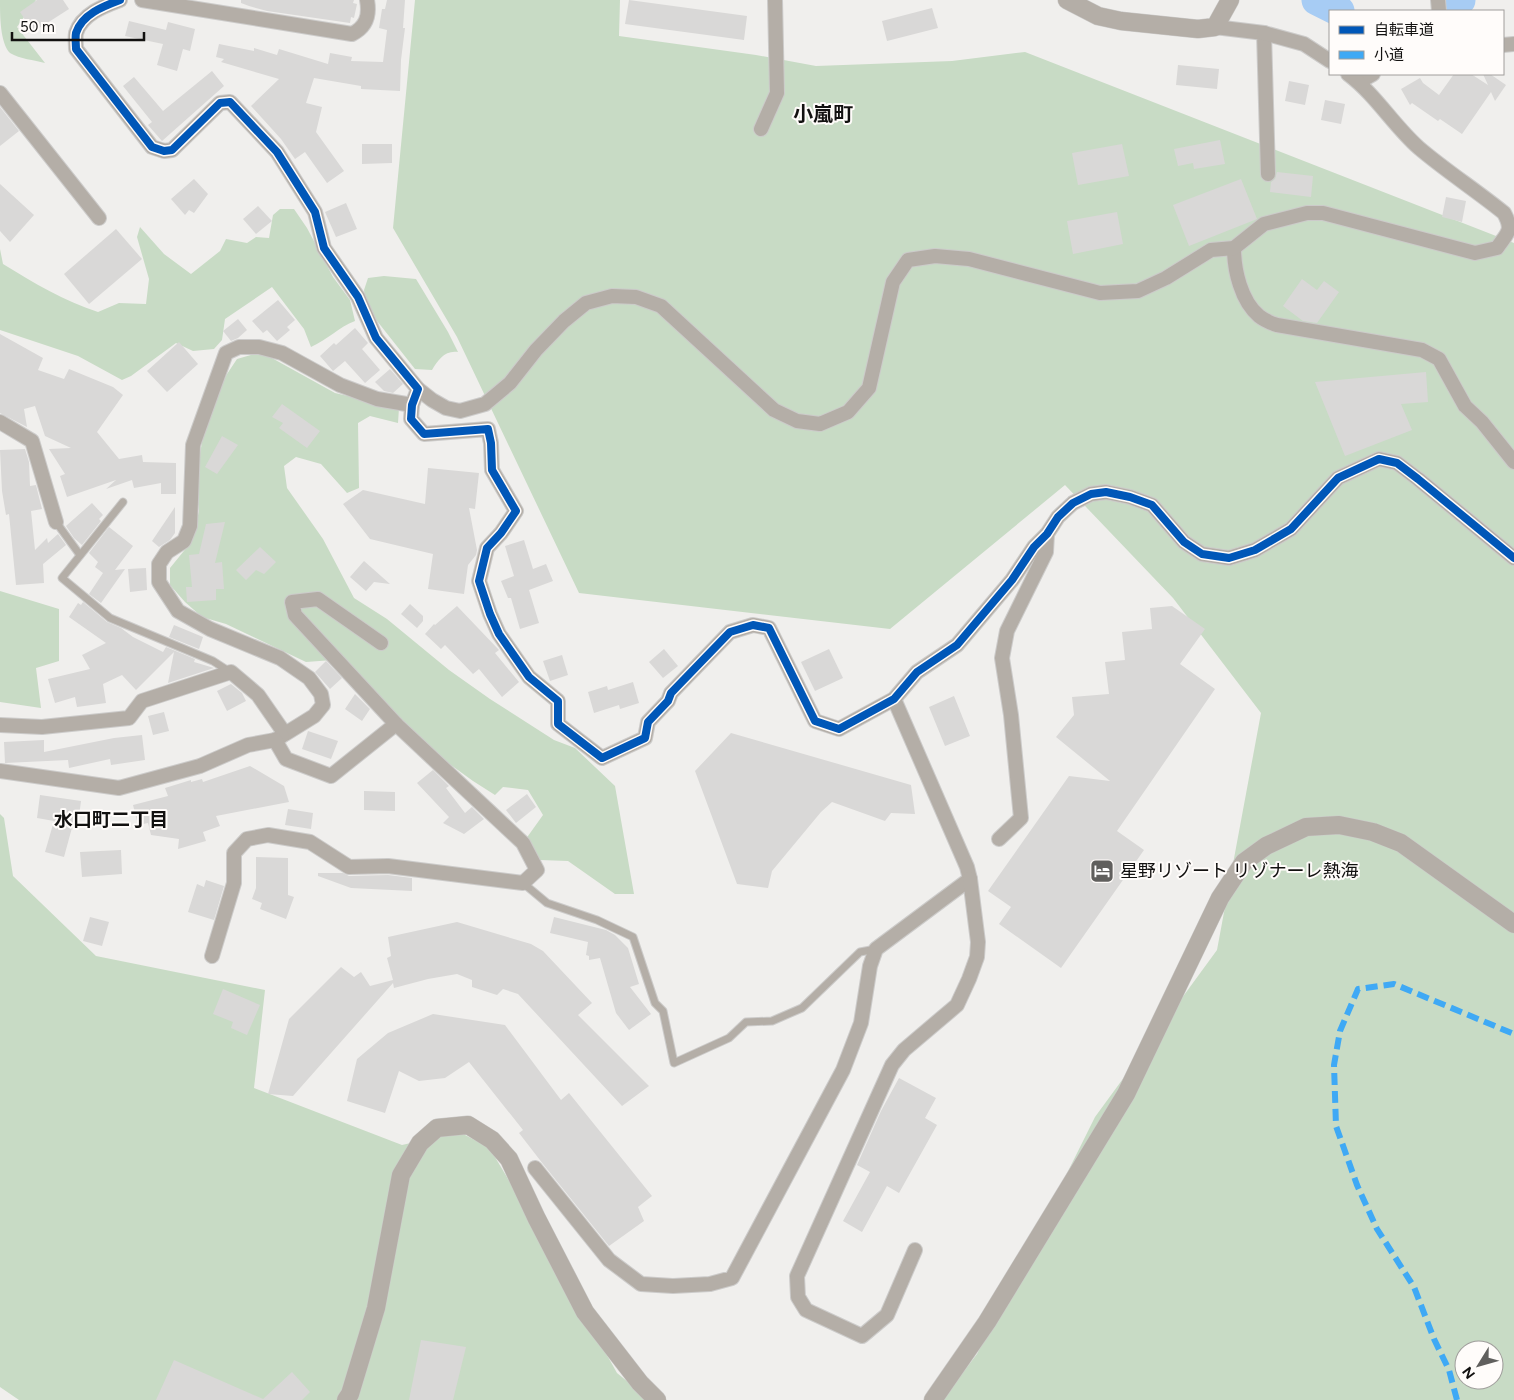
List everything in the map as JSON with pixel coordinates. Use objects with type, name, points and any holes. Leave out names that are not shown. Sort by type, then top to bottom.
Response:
[{"type":"street","points":[[120,0],[93,12],[82,22],[76,34],[76,49],[152,147],[164,151],[172,150],[220,103],[230,102],[277,152],[314,212],[324,248],[358,297],[376,338],[418,389],[446,408],[460,411],[486,404],[510,383],[536,350],[564,321],[586,303],[612,296],[636,298],[661,306],[774,410],[796,422],[820,424],[848,412],[869,388],[893,282],[908,260],[935,256],[969,259],[1100,293],[1138,291],[1166,278],[1211,250],[1234,248],[1264,224],[1307,213],[1323,213],[1474,253],[1497,248],[1509,230],[1510,224],[1504,213],[1420,148],[1398,126],[1377,99],[1354,78]]},
{"type":"street","points":[[142,0],[352,34],[361,30],[366,21],[367,0]]},
{"type":"street","points":[[761,129],[777,93],[775,0]]},
{"type":"street","points":[[1067,0],[1098,16],[1121,21],[1198,29],[1215,27],[1264,33],[1304,44],[1329,60]]},
{"type":"street","points":[[1215,27],[1230,0]]},
{"type":"street","points":[[1264,33],[1268,174]]},
{"type":"street","points":[[1354,78],[1368,75]]},
{"type":"street","points":[[0,93],[99,218]]},
{"type":"street","points":[[1234,248],[1234,266],[1247,300],[1259,317],[1277,326],[1422,350],[1431,354],[1439,359],[1465,406],[1482,422],[1514,462]]},
{"type":"street","points":[[0,772],[119,788],[200,766],[248,745],[280,737],[314,716],[323,705],[321,694],[310,678],[280,658],[210,629],[178,611],[159,582],[158,564],[167,552],[184,541],[190,526],[193,444],[226,353],[239,347],[259,346],[282,353],[340,385],[377,399],[412,404]]},
{"type":"street","points":[[418,389],[412,404],[411,419],[424,434],[488,429],[491,443],[492,470],[516,511],[501,533],[487,548],[479,581],[490,614],[499,634],[529,677],[558,701],[558,724],[602,758],[645,738],[648,722],[668,701],[671,694],[730,632],[753,625],[770,628],[815,721],[839,729],[894,700],[917,672],[957,645],[1012,580],[1034,547],[1047,534],[1058,518],[1073,503],[1091,494],[1106,492],[1130,497],[1152,505],[1184,542],[1202,554],[1229,558],[1255,550],[1291,529],[1338,478],[1379,459],[1397,463],[1514,558]]},
{"type":"street","points":[[0,422],[32,441],[56,522]]},
{"type":"street","points":[[999,839],[1021,818],[1011,715],[1002,658],[1007,631],[1046,552],[1047,534]]},
{"type":"street","points":[[212,956],[234,883],[234,853],[247,839],[268,836],[310,842],[349,866],[388,866],[523,883],[536,870],[523,843],[396,724],[295,615],[292,602],[318,599],[381,643]]},
{"type":"street","points":[[0,725],[42,727],[129,718],[142,701],[231,672],[258,695],[280,737],[286,759],[331,776],[396,724]]},
{"type":"street","points":[[894,700],[964,858],[970,878],[978,942],[977,957],[957,1005],[904,1050],[892,1066],[797,1276],[798,1297],[806,1310],[862,1336],[887,1314],[915,1250]]},
{"type":"street","points":[[933,1400],[987,1322],[1126,1094],[1220,898],[1244,862],[1266,846],[1306,827],[1339,825],[1373,832],[1402,843],[1514,924]]},
{"type":"street","points":[[535,1168],[609,1260],[641,1284],[673,1286],[710,1284],[732,1278],[843,1070],[861,1023],[870,966],[876,949],[970,878]]},
{"type":"street","points":[[346,1400],[350,1394],[376,1308],[401,1175],[420,1143],[438,1128],[468,1124],[492,1140],[509,1159],[536,1217],[585,1312],[640,1383],[656,1400]]},
{"type":"lane","points":[[123,502],[62,578],[110,618],[213,661],[231,672]]},
{"type":"lane","points":[[56,522],[80,555]]},
{"type":"lane","points":[[523,883],[547,903],[597,920],[633,937],[656,1003],[663,1011],[674,1063],[729,1038],[746,1022],[772,1021],[802,1008],[860,952],[876,949]]},
{"type":"green space","points":[[0,0],[36,0],[17,27],[45,63],[18,57],[10,53],[4,43],[1,28]]},
{"type":"green space","points":[[415,0],[620,0],[619,36],[756,55],[816,66],[952,61],[1025,52],[1514,243],[1514,1400],[942,1400],[977,1354],[1095,1117],[1217,950],[1261,713],[1173,598],[1065,485],[890,629],[579,593],[457,337],[393,228]]},
{"type":"green space","points":[[280,209],[294,209],[307,228],[333,277],[350,300],[355,321],[311,347],[304,329],[272,287],[225,319],[222,340],[214,349],[193,351],[176,343],[131,376],[122,380],[78,356],[0,330],[0,249],[3,264],[61,297],[98,312],[119,303],[146,304],[149,279],[137,237],[140,227],[164,254],[191,274],[220,251],[226,239],[247,243],[256,237],[269,238],[273,215]]},
{"type":"green space","points":[[384,276],[416,279],[458,352],[446,354],[439,359],[432,370],[415,369],[366,307],[364,290],[368,278]]},
{"type":"green space","points":[[261,352],[335,393],[399,408],[398,423],[370,416],[358,423],[359,488],[347,493],[321,464],[296,457],[284,466],[287,488],[323,539],[354,598],[387,619],[449,670],[490,699],[554,740],[575,748],[615,786],[634,894],[615,894],[568,861],[540,860],[523,843],[543,815],[528,790],[503,787],[495,795],[473,781],[415,739],[333,660],[306,662],[226,624],[202,617],[170,585],[170,568],[192,541],[199,511],[195,479],[211,406],[237,359]]},
{"type":"green space","points":[[0,591],[59,609],[59,661],[36,668],[41,708],[0,702]]},
{"type":"green space","points":[[0,814],[4,818],[13,876],[96,956],[265,990],[254,1088],[402,1145],[459,1132],[489,1147],[617,1373],[650,1400],[19,1400],[0,1387]]},
{"type":"building","points":[[37,0],[63,0],[69,9],[33,32],[20,12]]},
{"type":"building","points":[[241,0],[354,0],[353,3],[357,4],[354,18],[351,17],[350,23],[267,11],[241,3]]},
{"type":"building","points":[[387,0],[405,0],[403,28],[405,28],[400,91],[361,89],[361,86],[314,78],[306,103],[322,107],[316,132],[344,171],[327,183],[305,152],[295,159],[281,139],[251,106],[279,79],[221,62],[224,59],[216,57],[219,44],[254,51],[254,48],[277,55],[279,49],[328,64],[330,53],[352,57],[351,61],[383,62],[387,30],[379,28],[382,9],[385,9]]},
{"type":"building","points":[[629,0],[747,16],[744,40],[625,24]]},
{"type":"building","points":[[932,8],[938,28],[887,41],[882,21]]},
{"type":"building","points":[[129,21],[166,30],[168,22],[195,29],[190,51],[183,49],[177,71],[157,65],[163,44],[125,36]]},
{"type":"building","points":[[1178,65],[1219,69],[1217,89],[1176,85]]},
{"type":"building","points":[[212,71],[224,86],[162,141],[148,125],[152,122],[123,86],[134,77],[163,111]]},
{"type":"building","points":[[1453,75],[1473,75],[1488,85],[1483,75],[1491,75],[1506,85],[1495,101],[1491,92],[1462,134],[1440,119],[1438,121],[1412,103],[1410,105],[1401,89],[1420,78],[1423,83],[1439,95]]},
{"type":"building","points":[[1289,81],[1309,85],[1305,105],[1285,101]]},
{"type":"building","points":[[1325,100],[1345,104],[1341,124],[1321,120]]},
{"type":"building","points":[[0,107],[19,131],[0,146]]},
{"type":"building","points":[[1220,140],[1225,164],[1194,169],[1193,163],[1178,166],[1174,149]]},
{"type":"building","points":[[362,144],[392,144],[392,163],[362,164]]},
{"type":"building","points":[[1122,144],[1129,176],[1078,185],[1072,153]]},
{"type":"building","points":[[1277,172],[1313,176],[1311,197],[1270,192],[1271,182],[1275,179]]},
{"type":"building","points":[[194,179],[208,194],[194,213],[189,210],[185,215],[171,199]]},
{"type":"building","points":[[1241,179],[1257,219],[1189,246],[1173,205]]},
{"type":"building","points":[[0,184],[34,215],[10,242],[0,231]]},
{"type":"building","points":[[1446,197],[1466,201],[1462,222],[1442,217]]},
{"type":"building","points":[[346,203],[357,229],[336,237],[325,212]]},
{"type":"building","points":[[258,206],[272,221],[256,234],[243,219]]},
{"type":"building","points":[[1117,212],[1123,244],[1073,254],[1067,221]]},
{"type":"building","points":[[116,229],[142,259],[89,304],[64,274]]},
{"type":"building","points":[[1302,279],[1317,290],[1324,281],[1339,292],[1317,323],[1303,321],[1283,306]]},
{"type":"building","points":[[278,300],[295,320],[287,327],[290,330],[277,341],[267,330],[263,333],[252,321]]},
{"type":"building","points":[[238,319],[247,330],[231,341],[223,331]]},
{"type":"building","points":[[355,328],[368,343],[362,349],[380,370],[365,383],[345,361],[333,371],[320,356]]},
{"type":"building","points":[[0,334],[43,358],[38,370],[64,379],[69,369],[113,387],[123,395],[97,432],[119,459],[142,455],[143,462],[176,463],[176,494],[161,494],[161,483],[134,488],[132,480],[106,489],[116,480],[67,497],[60,476],[65,474],[49,449],[71,448],[45,436],[35,406],[24,409],[27,427],[0,413]]},
{"type":"building","points":[[179,342],[198,364],[167,392],[147,371]]},
{"type":"building","points":[[390,369],[403,384],[393,393],[384,391],[375,382]]},
{"type":"building","points":[[1426,372],[1428,402],[1401,404],[1412,430],[1345,456],[1315,382]]},
{"type":"building","points":[[282,404],[320,431],[307,448],[279,428],[283,423],[272,417]]},
{"type":"building","points":[[222,436],[238,445],[217,474],[205,467]]},
{"type":"building","points":[[25,449],[29,462],[30,486],[36,485],[42,509],[31,511],[35,550],[47,538],[48,543],[58,534],[66,545],[43,564],[44,583],[16,585],[9,514],[6,515],[2,491],[0,450]]},
{"type":"building","points":[[428,468],[479,473],[475,509],[469,508],[477,550],[476,555],[468,565],[464,594],[428,589],[433,554],[370,539],[343,504],[363,490],[425,504]]},
{"type":"building","points":[[92,503],[103,515],[99,519],[101,521],[82,545],[74,538],[66,526]]},
{"type":"building","points":[[175,507],[175,533],[170,540],[159,547],[152,541]]},
{"type":"building","points":[[225,522],[215,563],[222,562],[224,589],[216,589],[216,600],[187,602],[186,587],[192,587],[189,555],[199,554],[206,524]]},
{"type":"building","points":[[109,527],[133,546],[115,570],[125,569],[101,603],[89,594],[103,573],[95,567],[98,562],[89,553]]},
{"type":"building","points":[[524,540],[533,569],[546,564],[553,581],[529,590],[539,623],[520,629],[511,598],[508,598],[501,581],[514,576],[505,546]]},
{"type":"building","points":[[260,547],[276,562],[264,574],[256,570],[246,580],[236,570]]},
{"type":"building","points":[[364,561],[390,584],[374,582],[366,591],[350,577]]},
{"type":"building","points":[[146,568],[147,590],[130,592],[128,569]]},
{"type":"building","points":[[83,602],[107,622],[121,628],[133,637],[163,652],[166,647],[195,659],[194,662],[214,668],[168,683],[174,652],[136,690],[122,675],[103,684],[106,703],[77,707],[75,697],[55,703],[48,679],[90,669],[82,655],[106,643],[69,617],[78,603],[81,605]]},
{"type":"building","points":[[410,604],[423,616],[423,621],[417,628],[401,614]]},
{"type":"building","points":[[457,606],[499,650],[495,653],[519,682],[502,697],[479,669],[473,674],[445,645],[441,649],[425,634],[434,624]]},
{"type":"building","points":[[1172,606],[1205,629],[1180,664],[1215,689],[1117,831],[1144,850],[1061,968],[999,924],[1011,907],[988,891],[1069,776],[1110,781],[1056,737],[1074,715],[1072,697],[1109,694],[1105,662],[1125,660],[1122,632],[1152,629],[1150,608]]},
{"type":"building","points":[[174,625],[203,637],[199,649],[169,637]]},
{"type":"building","points":[[664,649],[678,666],[663,678],[649,662]]},
{"type":"building","points":[[829,649],[843,678],[815,691],[801,662]]},
{"type":"building","points":[[562,655],[568,675],[550,681],[543,661]]},
{"type":"building","points":[[326,661],[342,678],[330,689],[315,672]]},
{"type":"building","points":[[633,682],[639,703],[620,709],[619,705],[594,713],[588,692],[607,686],[608,690]]},
{"type":"building","points":[[231,684],[242,693],[246,701],[227,711],[217,691]]},
{"type":"building","points":[[355,694],[370,709],[362,721],[345,709]]},
{"type":"building","points":[[954,696],[970,736],[945,746],[929,707]]},
{"type":"building","points":[[164,712],[169,731],[153,735],[148,716]]},
{"type":"building","points":[[308,731],[338,741],[331,759],[302,749]]},
{"type":"building","points":[[731,733],[911,785],[915,814],[891,813],[885,821],[832,802],[821,812],[772,871],[768,888],[737,884],[695,771]]},
{"type":"building","points":[[142,735],[145,760],[111,765],[110,759],[69,768],[68,760],[5,763],[4,742],[44,740],[44,752],[114,738]]},
{"type":"building","points":[[250,766],[284,786],[289,802],[216,816],[220,826],[203,832],[206,841],[178,849],[179,839],[151,835],[148,823],[138,825],[133,805],[168,796],[165,788],[191,780],[191,782],[202,779],[203,782]]},
{"type":"building","points":[[433,770],[449,786],[446,788],[465,813],[472,807],[484,819],[464,834],[443,823],[449,817],[417,783]]},
{"type":"building","points":[[364,791],[395,792],[395,811],[364,810]]},
{"type":"building","points":[[527,794],[536,807],[516,823],[506,810]]},
{"type":"building","points":[[40,795],[81,801],[78,824],[73,824],[64,857],[45,852],[54,821],[37,818]]},
{"type":"building","points":[[288,809],[313,813],[311,829],[285,825]]},
{"type":"building","points":[[121,850],[122,874],[82,877],[80,852]]},
{"type":"building","points":[[256,857],[288,858],[288,895],[294,897],[286,919],[260,909],[262,903],[252,899],[256,888]]},
{"type":"building","points":[[318,873],[343,873],[349,876],[388,875],[412,878],[412,891],[351,888],[318,876]]},
{"type":"building","points":[[206,880],[224,886],[214,920],[188,912],[197,884],[204,887]]},
{"type":"building","points":[[90,917],[109,922],[102,946],[83,941]]},
{"type":"building","points":[[554,917],[606,930],[615,935],[628,948],[639,984],[630,987],[651,1014],[629,1030],[616,1013],[600,958],[589,960],[589,956],[586,955],[588,942],[550,933]]},
{"type":"building","points":[[457,922],[531,944],[543,951],[592,1003],[578,1015],[649,1086],[622,1106],[518,994],[503,989],[497,995],[472,987],[472,980],[457,974],[394,988],[393,983],[293,1096],[268,1094],[289,1019],[341,967],[354,977],[361,972],[370,986],[393,980],[387,958],[391,956],[388,937]]},
{"type":"building","points":[[223,989],[260,1005],[247,1035],[231,1028],[233,1022],[213,1014]]},
{"type":"building","points":[[433,1014],[505,1025],[561,1100],[569,1093],[652,1196],[638,1207],[644,1221],[609,1246],[519,1133],[523,1130],[469,1062],[445,1078],[419,1081],[399,1071],[385,1113],[347,1101],[357,1059],[388,1033]]},
{"type":"building","points":[[899,1078],[936,1098],[925,1118],[937,1125],[899,1193],[887,1186],[862,1232],[843,1221],[870,1172],[857,1165],[881,1111]]},
{"type":"building","points":[[421,1340],[466,1347],[453,1400],[409,1400]]},
{"type":"building","points":[[174,1360],[263,1399],[292,1372],[310,1392],[302,1400],[156,1400]]},
{"type":"waterway","points":[[1317,0],[1337,10]]},
{"type":"waterway","points":[[1449,10],[1460,0]]},
{"type":"marked path","points":[[1457,1400],[1449,1370],[1434,1339],[1414,1287],[1377,1229],[1357,1185],[1336,1126],[1334,1065],[1340,1031],[1358,989],[1394,984],[1514,1034]]},
{"type":"cycle path","points":[[120,0],[94,12],[83,21],[76,33],[76,49],[152,147],[164,151],[172,150],[220,103],[230,102],[277,152],[315,212],[324,248],[358,297],[376,338],[418,389],[412,405],[411,419],[424,434],[488,429],[491,443],[492,470],[516,511],[501,533],[487,548],[479,581],[490,614],[499,634],[529,677],[558,701],[558,724],[602,758],[645,738],[648,722],[668,701],[671,693],[730,632],[753,625],[769,628],[815,721],[839,729],[894,699],[917,672],[957,645],[1012,580],[1034,547],[1047,534],[1058,517],[1073,503],[1091,494],[1106,492],[1130,497],[1152,505],[1184,542],[1202,554],[1229,558],[1255,550],[1291,529],[1338,478],[1379,459],[1397,463],[1514,558]]},
{"type":"place","name":"星野リゾート リゾナーレ熱海","points":[[1102,871]]},
{"type":"district","name":"小嵐町","points":[[823,114]]},
{"type":"district","name":"水口町二丁目","points":[[111,819]]}]
